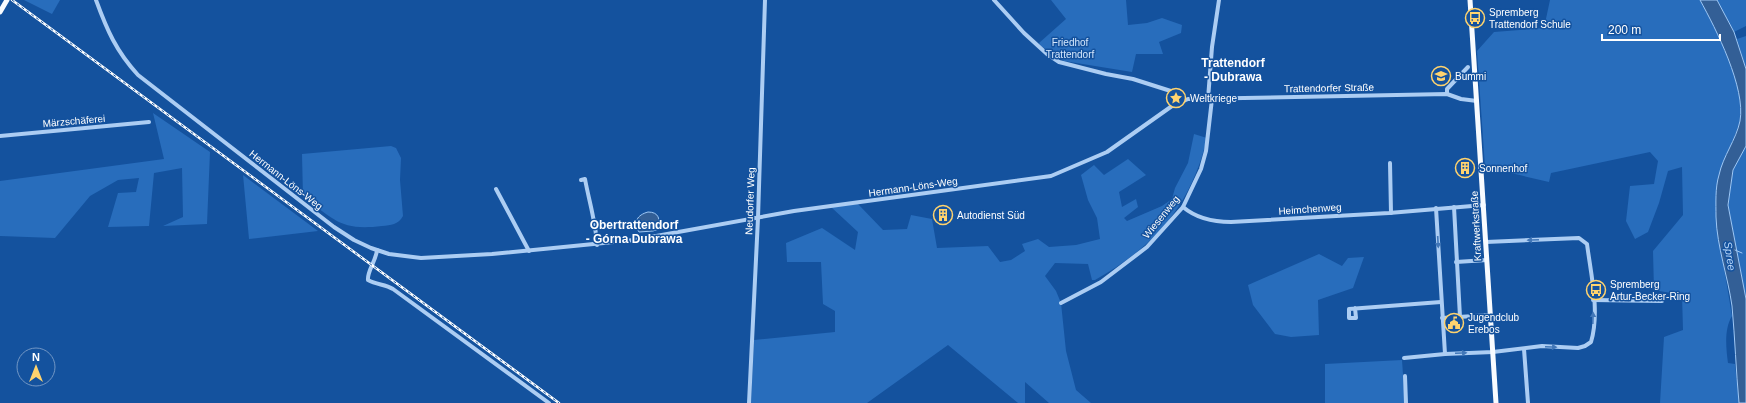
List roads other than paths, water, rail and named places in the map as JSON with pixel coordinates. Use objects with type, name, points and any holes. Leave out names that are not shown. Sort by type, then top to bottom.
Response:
[{"type":"main road","points":[[0,12],[7,0]]},
{"type":"main road","name":"Kraftwerkstraße","points":[[1470,0],[1496,403]]},
{"type":"street","name":"Hermann-Löns-Weg","points":[[96,0],[113,43],[127,63],[138,75],[334,227],[354,240],[377,250],[394,255],[422,258],[529,251],[597,244],[666,235],[794,211],[1051,176],[1107,152],[1172,106],[1184,100],[1210,98]]},
{"type":"street","name":"Neudorfer Weg","points":[[749,403],[758,218],[764,0]]},
{"type":"street","points":[[994,0],[1032,41],[1059,62],[1133,79],[1177,93],[1184,100]]},
{"type":"street","name":"Wiesenweg","points":[[1061,303],[1101,282],[1147,247],[1183,207],[1201,169],[1206,152],[1212,47],[1219,0]]},
{"type":"street","points":[[1447,94],[1447,89],[1468,66]]},
{"type":"street","name":"Trattendorfer Straße","points":[[1210,98],[1447,94],[1477,101]]},
{"type":"street","name":"Märzschäferei","points":[[0,136],[149,122]]},
{"type":"street","points":[[1390,163],[1391,213]]},
{"type":"street","points":[[581,180],[585,179],[589,205],[596,230],[597,244]]},
{"type":"street","points":[[496,189],[529,251]]},
{"type":"street","name":"Heimchenweg","points":[[1183,207],[1188,211],[1218,222],[1391,213],[1484,205]]},
{"type":"street","points":[[1454,207],[1460,317]]},
{"type":"street","points":[[1436,208],[1445,354]]},
{"type":"street","points":[[1404,358],[1445,354],[1493,352],[1542,346],[1578,348],[1591,342],[1593,300],[1587,244],[1584,241],[1579,238],[1486,242]]},
{"type":"street","points":[[377,250],[376,259],[368,271],[368,280],[376,284],[387,285],[393,289],[549,403]]},
{"type":"street","points":[[1456,262],[1487,260]]},
{"type":"street","points":[[1593,300],[1662,301]]},
{"type":"street","points":[[1355,308],[1441,302]]},
{"type":"street","points":[[1442,318],[1491,315]]},
{"type":"street","points":[[1524,349],[1528,403]]},
{"type":"street","points":[[1405,376],[1406,403]]},
{"type":"water","name":"Spree","points":[[1700,0],[1717,0],[1734,32],[1746,69],[1746,146],[1733,170],[1728,205],[1746,299],[1746,403],[1739,403],[1732,306],[1720,251],[1716,217],[1718,180],[1723,161],[1736,135],[1740,121],[1741,108],[1739,92],[1728,59],[1714,26]]},
{"type":"water","points":[[652,212],[657,215],[659,229],[639,232],[636,225],[637,219],[644,213]]},
{"type":"waterway","name":"Spree","points":[[1735,250],[1742,253]]},
{"type":"railway","points":[[12,0],[559,403]]},
{"type":"place","name":"Spremberg Trattendorf Schule","points":[[1475,18]]},
{"type":"place","name":"Bummi","points":[[1441,76]]},
{"type":"place","name":"Weltkriege","points":[[1176,98]]},
{"type":"place","name":"Sonnenhof","points":[[1465,168]]},
{"type":"place","name":"Autodienst Süd","points":[[943,215]]},
{"type":"place","name":"Spremberg Artur-Becker-Ring","points":[[1596,290]]},
{"type":"place","name":"Jugendclub Erebos","points":[[1454,323]]},
{"type":"district","name":"Trattendorf - Dubrawa","points":[[1233,70]]},
{"type":"district","name":"Obertrattendorf - Górna Dubrawa","points":[[634,232]]},
{"type":"park label","name":"Friedhof Trattendorf","points":[[1070,48]]}]
